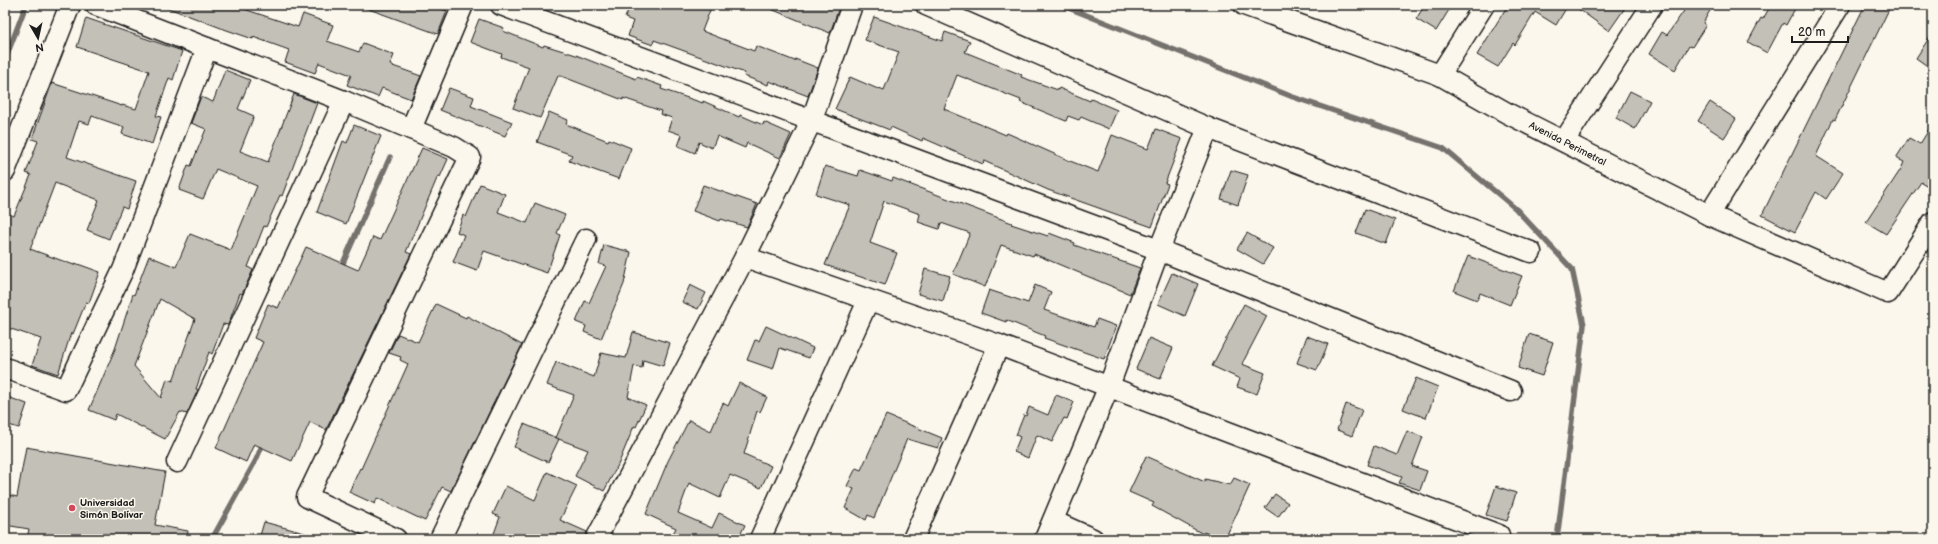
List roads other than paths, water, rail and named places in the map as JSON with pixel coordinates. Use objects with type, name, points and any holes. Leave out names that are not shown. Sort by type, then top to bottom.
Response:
[{"type":"street","points":[[5,171],[70,5]]},
{"type":"street","points":[[96,5],[344,101],[454,147],[470,157],[307,497],[396,539]]},
{"type":"street","points":[[411,129],[463,5]]},
{"type":"street","points":[[501,5],[811,122],[1159,250],[1511,391]]},
{"type":"street","points":[[596,539],[745,258],[811,122],[852,5]]},
{"type":"street","points":[[926,5],[1208,128],[1531,252]]},
{"type":"street","name":"Avenida Perimetral","points":[[1244,5],[1291,12],[1440,75],[1507,113],[1709,215],[1888,293],[1933,222]]},
{"type":"street","points":[[1440,75],[1484,5]]},
{"type":"street","points":[[1564,141],[1652,5]]},
{"type":"street","points":[[1709,215],[1840,5]]},
{"type":"street","points":[[5,368],[66,390],[123,270],[207,48]]},
{"type":"street","points":[[177,462],[344,101]]},
{"type":"street","points":[[1045,539],[1109,386],[1159,250],[1208,128]]},
{"type":"street","points":[[440,539],[586,239]]},
{"type":"street","points":[[745,258],[999,345],[1499,535]]},
{"type":"street","points":[[760,539],[868,301]]},
{"type":"street","points":[[913,539],[999,345]]},
{"type":"street","points":[[1053,521],[1093,539]]},
{"type":"waterway","points":[[5,60],[26,5]]},
{"type":"waterway","points":[[1061,5],[1293,97],[1443,148],[1516,209],[1572,269],[1584,325],[1557,539]]},
{"type":"waterway","points":[[340,270],[390,157]]},
{"type":"waterway","points":[[212,539],[256,460],[264,441]]},
{"type":"place","name":"Universidad Simón Bolívar","points":[[72,508]]}]
